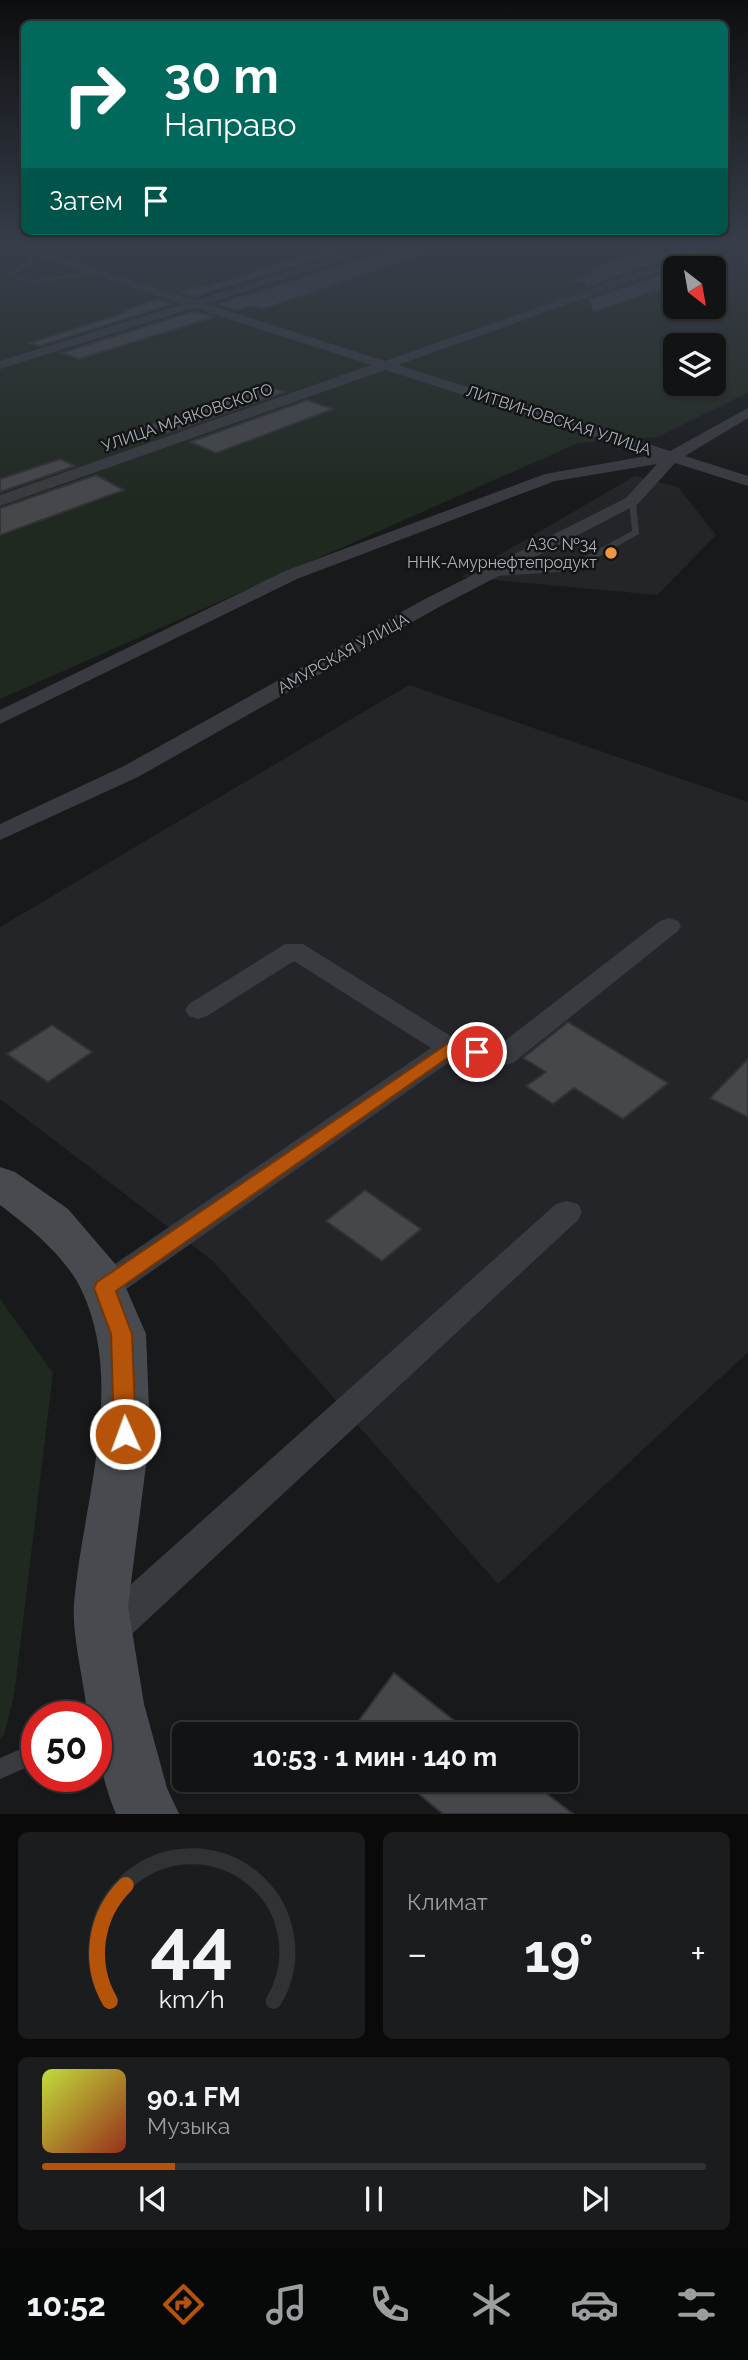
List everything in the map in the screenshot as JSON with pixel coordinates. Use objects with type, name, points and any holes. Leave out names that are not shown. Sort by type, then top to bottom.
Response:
[{"type":"main road","points":[[0,1183],[51,1222],[100,1278],[122,1334],[125,1434],[101,1606],[105,1634],[107,1701]]},
{"type":"main road","points":[[112,1735],[141,1802],[149,1814]]},
{"type":"street","points":[[0,365],[119,330]]},
{"type":"street","name":"ЛИТВИНОВСКАЯ УЛИЦА","points":[[274,330],[748,481]]},
{"type":"street","name":"УЛИЦА МАЯКОВСКОГО","points":[[0,501],[487,330]]},
{"type":"street","name":"АМУРСКАЯ УЛИЦА","points":[[0,833],[130,772],[432,603],[496,573],[632,501],[673,456],[748,412]]},
{"type":"street","name":"АМУРСКАЯ УЛИЦА","points":[[0,718],[291,575],[551,477],[673,456]]},
{"type":"street","points":[[198,1010],[294,950],[450,1048],[503,1056],[669,926]]},
{"type":"street","points":[[104,1288],[450,1048]]},
{"type":"street","points":[[105,1634],[566,1212]]},
{"type":"lane","points":[[496,573],[570,569],[636,532],[632,501]]},
{"type":"lane","points":[[0,1769],[21,1759]]},
{"type":"shaded area","points":[[0,330],[748,330],[748,393],[657,437],[578,443],[0,699]]},
{"type":"shaded area","points":[[635,476],[678,487],[716,535],[657,595],[461,577]]},
{"type":"shaded area","points":[[409,685],[748,802],[748,1352],[498,1584],[213,1261],[0,1099],[0,927]]},
{"type":"shaded area","points":[[0,1299],[53,1373],[14,1696],[4,1735],[0,1738]]},
{"type":"building","points":[[72,330],[92,330],[40,346],[30,343]]},
{"type":"building","points":[[135,330],[174,330],[79,359],[61,353]]},
{"type":"building","points":[[266,386],[285,392],[168,433],[149,426]]},
{"type":"building","points":[[307,400],[333,409],[216,453],[190,442]]},
{"type":"building","points":[[60,459],[75,466],[0,492],[0,479]]},
{"type":"building","points":[[96,475],[124,490],[0,535],[0,508]]},
{"type":"building","points":[[568,1022],[668,1083],[623,1119],[574,1088],[553,1104],[526,1086],[546,1072],[523,1058]]},
{"type":"building","points":[[52,1025],[92,1052],[48,1082],[7,1054]]},
{"type":"building","points":[[748,1059],[748,1117],[710,1098]]},
{"type":"building","points":[[365,1190],[421,1229],[382,1261],[326,1221]]},
{"type":"building","points":[[394,1673],[456,1722],[358,1722]]},
{"type":"building","points":[[416,1792],[545,1792],[573,1814],[443,1814]]},
{"type":"place","name":"АЗС №34 ННК-Амурнефтепродукт","points":[[611,553]]},
{"type":"route","points":[[125,1434],[122,1334],[104,1288],[450,1048],[477,1052]]}]
